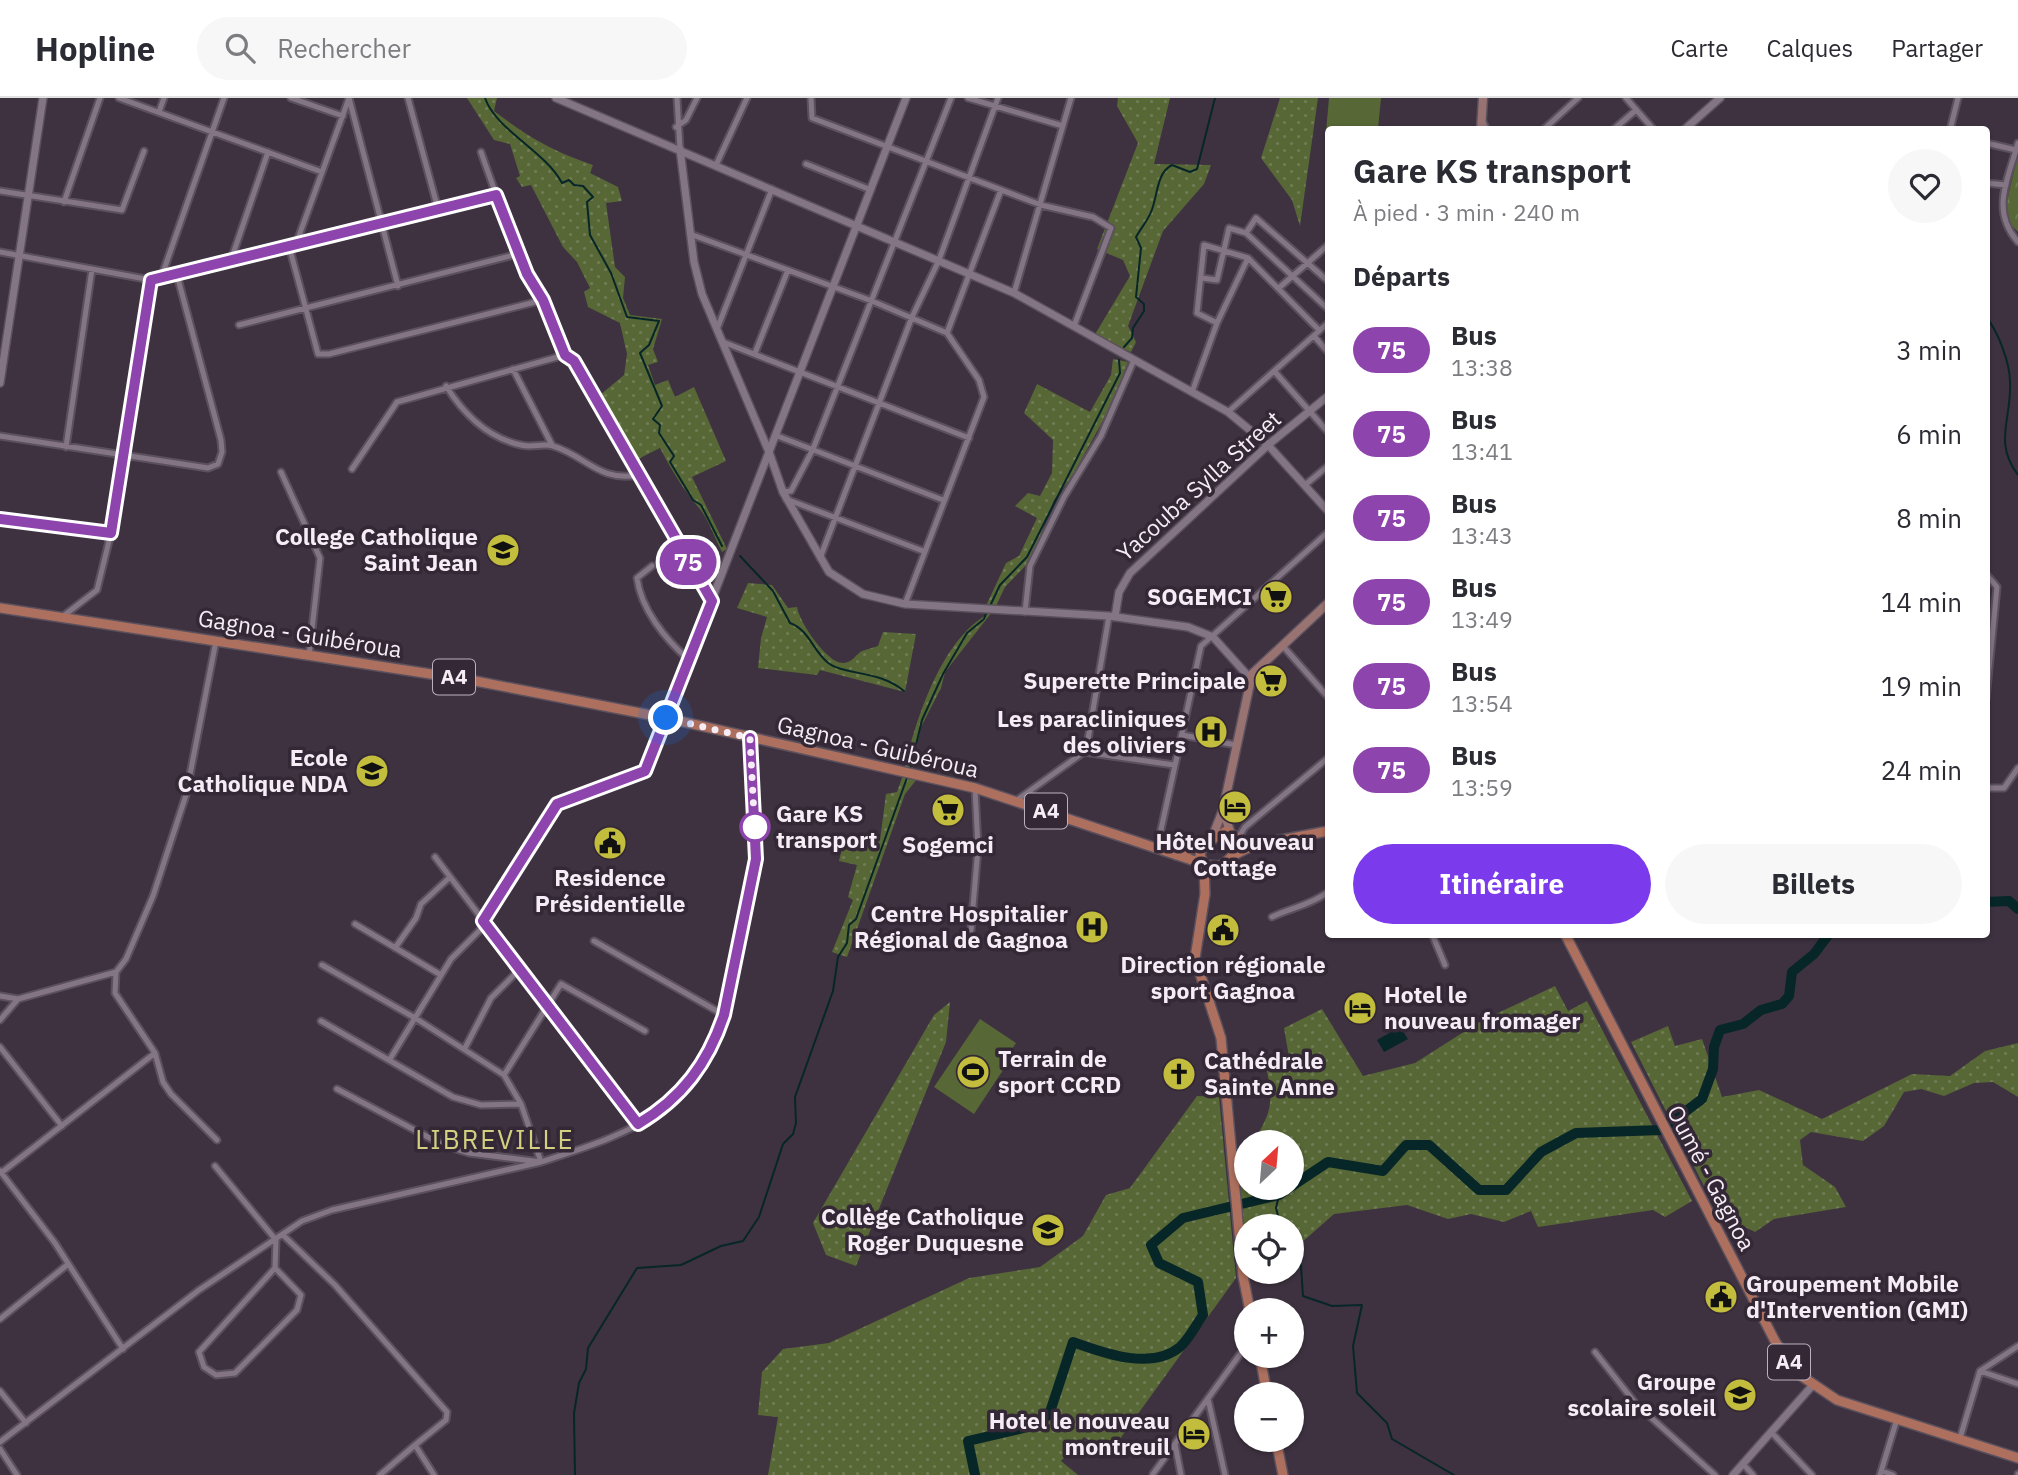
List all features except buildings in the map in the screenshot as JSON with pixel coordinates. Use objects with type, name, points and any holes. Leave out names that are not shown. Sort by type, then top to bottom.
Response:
[{"type":"main road","points":[[1481,125],[1483,98]]},
{"type":"main road","points":[[1212,838],[1223,810],[1250,678],[1325,606]]},
{"type":"main road","name":"Gagnoa - Guibéroua","points":[[0,608],[507,686],[666,718],[975,788],[1203,864]]},
{"type":"main road","points":[[1223,810],[1233,833],[1230,859],[1211,881],[1204,904],[1195,958],[1220,1033],[1243,1276],[1247,1298]]},
{"type":"main road","points":[[1203,864],[1214,868],[1254,845],[1325,832]]},
{"type":"main road","points":[[1174,855],[1203,845],[1212,838],[1233,833],[1254,845]]},
{"type":"main road","points":[[1203,845],[1204,904]]},
{"type":"main road","name":"Oumé - Gagnoa","points":[[1567,938],[1776,1343],[1812,1385],[1848,1404],[2018,1458]]},
{"type":"main road","points":[[1278,1452],[1283,1475]]},
{"type":"street","points":[[0,383],[1,362],[43,98]]},
{"type":"street","points":[[64,202],[100,98]]},
{"type":"street","points":[[119,98],[322,172]]},
{"type":"street","points":[[159,112],[164,98]]},
{"type":"street","points":[[161,278],[224,98]]},
{"type":"street","points":[[291,98],[343,116]]},
{"type":"street","points":[[349,98],[293,245],[316,351],[323,355],[543,300]]},
{"type":"street","points":[[349,98],[398,286]]},
{"type":"street","points":[[408,98],[438,209]]},
{"type":"street","points":[[555,98],[1014,293],[1228,411],[1268,445],[1325,508]]},
{"type":"street","points":[[677,98],[677,127],[697,279],[769,452],[784,496],[829,572],[863,594],[905,604],[1170,623],[1213,636],[1250,678]]},
{"type":"street","points":[[677,127],[686,120],[697,98]]},
{"type":"street","points":[[716,165],[747,98]]},
{"type":"street","points":[[811,98],[812,118],[1041,205],[1093,217],[1111,228],[1074,326]]},
{"type":"street","points":[[390,1059],[441,975],[460,948],[485,923],[557,804],[645,771],[906,98]]},
{"type":"street","points":[[784,496],[791,491],[813,449],[951,98]]},
{"type":"street","points":[[968,98],[1063,126]]},
{"type":"street","points":[[819,559],[912,317],[939,260],[998,98]]},
{"type":"street","points":[[1014,293],[1071,98]]},
{"type":"street","points":[[1547,126],[1578,98]]},
{"type":"street","points":[[1626,98],[1650,126]]},
{"type":"street","points":[[1688,126],[1720,98]]},
{"type":"street","points":[[1951,126],[1958,98]]},
{"type":"street","points":[[1618,126],[1636,110]]},
{"type":"street","points":[[1990,143],[2017,146],[2001,214],[2005,228],[2018,242]]},
{"type":"street","points":[[0,191],[122,210],[144,151]]},
{"type":"street","points":[[232,260],[268,152]]},
{"type":"street","points":[[481,152],[518,254],[543,300],[565,355],[574,361],[712,601]]},
{"type":"street","points":[[806,164],[871,190]]},
{"type":"street","points":[[1990,183],[2006,185]]},
{"type":"street","points":[[717,329],[772,189]]},
{"type":"street","points":[[947,333],[967,273],[1001,190]]},
{"type":"street","points":[[0,253],[151,280],[496,195]]},
{"type":"street","points":[[1246,233],[1256,219],[1325,278]]},
{"type":"street","points":[[1202,278],[1217,280],[1229,228],[1246,233],[1295,275],[1325,306]]},
{"type":"street","points":[[690,234],[872,301],[947,333],[979,380],[985,394],[905,604]]},
{"type":"street","points":[[1217,323],[1197,313],[1204,245],[1248,258],[1280,287],[1319,330]]},
{"type":"street","points":[[1280,287],[1323,250],[1325,252]]},
{"type":"street","points":[[239,325],[518,254]]},
{"type":"street","points":[[1192,392],[1217,323],[1248,258]]},
{"type":"street","points":[[66,447],[92,270]]},
{"type":"street","points":[[755,353],[788,270]]},
{"type":"street","points":[[0,436],[208,468],[221,459],[221,440],[177,275]]},
{"type":"street","points":[[62,617],[97,590],[111,533],[151,280]]},
{"type":"street","points":[[1228,411],[1325,325]]},
{"type":"street","points":[[1314,336],[1325,349]]},
{"type":"street","points":[[723,342],[970,438]]},
{"type":"street","points":[[352,469],[397,402],[446,386],[565,355]]},
{"type":"street","points":[[1025,612],[1030,566],[1061,503],[1101,436],[1134,360]]},
{"type":"street","points":[[513,369],[552,445]]},
{"type":"street","points":[[1275,372],[1325,428]]},
{"type":"street","points":[[446,386],[456,401],[487,431],[523,446],[552,445],[608,475],[621,478],[638,475]]},
{"type":"street","name":"Yacouba Sylla Street","points":[[1112,617],[1119,593],[1130,573],[1268,445],[1325,399]]},
{"type":"street","points":[[775,435],[943,500]]},
{"type":"street","points":[[1305,485],[1325,468]]},
{"type":"street","points":[[281,472],[320,558],[309,656]]},
{"type":"street","points":[[784,496],[923,551]]},
{"type":"street","points":[[0,519],[111,533]]},
{"type":"street","points":[[1157,850],[1201,646],[1325,535]]},
{"type":"street","points":[[652,566],[640,572],[638,585],[655,621],[688,659]]},
{"type":"street","points":[[1990,579],[1997,587],[1990,656]]},
{"type":"street","points":[[1017,800],[1084,752],[1090,737],[1112,617]]},
{"type":"street","points":[[0,996],[18,999],[116,972],[126,959],[153,896],[187,796],[216,641]]},
{"type":"street","points":[[1282,645],[1325,694]]},
{"type":"street","points":[[1182,735],[1236,745]]},
{"type":"street","points":[[0,1442],[199,1290],[302,1221],[332,1210],[541,1162],[638,1124],[657,1112],[692,1080],[718,1034],[724,1015],[756,859],[750,738]]},
{"type":"street","points":[[1084,752],[1174,765]]},
{"type":"street","points":[[1233,833],[1245,827],[1325,760]]},
{"type":"street","points":[[1990,789],[2004,788],[2018,768]]},
{"type":"street","points":[[971,930],[978,848],[975,788]]},
{"type":"street","points":[[435,857],[638,1124]]},
{"type":"street","points":[[395,948],[416,918],[421,904],[449,878]]},
{"type":"street","points":[[1272,917],[1314,902],[1325,894]]},
{"type":"street","points":[[355,924],[441,975]]},
{"type":"street","points":[[1434,938],[1445,965]]},
{"type":"street","points":[[594,941],[724,1015]]},
{"type":"street","points":[[322,965],[465,1048],[504,1075],[521,1104],[541,1162]]},
{"type":"street","points":[[465,1048],[491,998],[520,969]]},
{"type":"street","points":[[116,972],[117,997],[155,1053],[163,1082],[171,1094],[217,1139]]},
{"type":"street","points":[[504,1075],[561,984],[645,1031]]},
{"type":"street","points":[[0,1020],[18,999]]},
{"type":"street","points":[[321,1021],[453,1097],[481,1105],[521,1104]]},
{"type":"street","points":[[0,1047],[62,1126]]},
{"type":"street","points":[[123,1349],[55,1243],[1,1172],[155,1053]]},
{"type":"street","points":[[337,1089],[443,1145],[469,1153],[541,1162]]},
{"type":"street","points":[[215,1166],[276,1240],[275,1268],[201,1348],[200,1360],[216,1375],[235,1373],[297,1310],[301,1295],[275,1268]]},
{"type":"street","points":[[283,1235],[335,1285],[447,1412],[446,1420],[380,1475]]},
{"type":"street","points":[[0,1319],[67,1265]]},
{"type":"street","points":[[1959,1438],[1980,1371],[2018,1346]]},
{"type":"street","points":[[1595,1352],[1636,1404],[1715,1475]]},
{"type":"street","points":[[1153,1474],[1234,1362]]},
{"type":"street","points":[[1980,1371],[2018,1384]]},
{"type":"street","points":[[1733,1475],[1812,1385]]},
{"type":"street","points":[[0,1391],[26,1423]]},
{"type":"street","points":[[1208,1398],[1225,1475]]},
{"type":"street","points":[[1893,1475],[1881,1473],[1898,1419]]},
{"type":"street","points":[[1771,1432],[1812,1475]]},
{"type":"street","points":[[1175,1444],[1181,1475]]},
{"type":"street","points":[[415,1445],[434,1475]]},
{"type":"street","points":[[0,1449],[17,1475]]},
{"type":"street","points":[[1743,1464],[1753,1475]]},
{"type":"green space","points":[[467,98],[497,98],[494,111],[506,120],[553,149],[593,165],[590,173],[618,187],[622,201],[606,203],[615,267],[625,277],[623,298],[630,315],[662,319],[653,349],[658,362],[648,365],[655,385],[668,380],[675,397],[694,387],[726,461],[692,477],[727,549],[722,552],[706,518],[678,480],[660,448],[632,462],[600,395],[624,375],[627,354],[620,323],[588,307],[584,292],[590,288],[577,262],[563,247],[531,185],[522,187],[516,178],[520,176],[510,144],[494,140]]},
{"type":"green space","points":[[1118,98],[1170,98],[1154,164],[1211,165],[1204,184],[1163,231],[1128,326],[1136,342],[1131,352],[1094,336],[1130,276],[1123,260],[1097,249],[1138,143],[1117,106]]},
{"type":"green space","points":[[1280,98],[1318,98],[1300,226],[1292,200],[1261,158]]},
{"type":"green space","points":[[1329,98],[1381,98],[1378,126],[1327,126]]},
{"type":"green space","points":[[2018,154],[2018,232],[2007,221],[2006,205]]},
{"type":"green space","points":[[1113,359],[1128,362],[1111,406],[1073,475],[1054,500],[1031,560],[1005,587],[996,606],[985,608],[1006,563],[1019,556],[1037,518],[1015,506],[1028,493],[1040,496],[1052,473],[1053,440],[1024,413],[1037,384],[1090,412],[1111,375]]},
{"type":"green space","points":[[748,583],[772,585],[788,608],[797,607],[815,641],[837,662],[847,662],[862,651],[878,646],[883,632],[916,634],[905,692],[820,670],[817,675],[758,668],[761,638],[767,617],[737,608]]},
{"type":"green space","points":[[992,612],[945,672],[941,688],[921,727],[912,770],[904,770],[924,704],[945,659],[974,624]]},
{"type":"green space","points":[[903,775],[917,779],[905,794],[847,957],[832,952],[853,900],[848,897],[857,865],[839,861],[845,835],[880,840],[886,794],[897,792]]},
{"type":"green space","points":[[1555,986],[1568,1011],[1587,1001],[1692,1201],[1665,1217],[1653,1210],[1538,1227],[1531,1211],[1504,1222],[1471,1214],[1448,1219],[1407,1205],[1334,1214],[1304,1240],[1304,1214],[1241,1214],[1238,1200],[1304,1200],[1304,1130],[1260,1130],[1270,1107],[1266,1067],[1289,1057],[1284,1028],[1322,1009],[1363,1076],[1415,1063],[1481,1021]]},
{"type":"green space","points":[[950,1002],[946,1042],[856,1266],[826,1255],[813,1223],[934,1015]]},
{"type":"green space","name":"Terrain de sport CCRD","points":[[980,1019],[1016,1043],[1008,1055],[1011,1058],[974,1114],[934,1087]]},
{"type":"green space","points":[[1668,1026],[1675,1046],[1702,1039],[1722,1097],[1759,1090],[1822,1119],[1912,1074],[1950,1076],[1985,1051],[2018,1043],[2018,1097],[1993,1082],[1974,1083],[1944,1096],[1921,1089],[1904,1092],[1884,1126],[1863,1141],[1811,1132],[1800,1140],[1803,1165],[1835,1187],[1846,1207],[1774,1219],[1755,1232],[1735,1222],[1707,1192],[1631,1042]]},
{"type":"green space","points":[[1197,1096],[1219,1097],[1234,1281],[1109,1454],[1084,1437],[1061,1461],[1078,1475],[768,1475],[778,1417],[758,1415],[762,1372],[783,1349],[829,1343],[969,1278],[1040,1267],[1083,1236],[1106,1195],[1130,1188]]},
{"type":"green space","points":[[1231,1149],[1234,1149],[1234,1169]]},
{"type":"shaded area","points":[[1400,1027],[1408,1039],[1384,1052],[1377,1040]]},
{"type":"waterway","points":[[485,98],[499,120],[544,161],[562,183],[569,180],[574,185],[583,186],[593,197],[587,202],[590,235],[611,273],[627,317],[659,321],[649,345],[640,353],[662,406],[653,419],[660,425],[659,433],[674,456],[670,462],[693,500],[701,505],[722,546]]},
{"type":"waterway","points":[[1124,347],[1132,338],[1133,328],[1144,311],[1144,304],[1136,297],[1141,248],[1136,237],[1150,215],[1163,173],[1172,165],[1190,172],[1197,169],[1215,98]]},
{"type":"waterway","points":[[1990,323],[1999,339],[2008,366],[2010,395],[2005,430],[2006,452],[2018,475]]},
{"type":"waterway","points":[[990,606],[1000,585],[1027,557],[1120,373],[1119,360]]},
{"type":"waterway","points":[[740,556],[773,591],[790,623],[802,630],[827,662],[842,669],[883,679],[904,691]]},
{"type":"waterway","points":[[910,770],[922,720],[943,674],[967,633],[984,619],[987,611]]},
{"type":"waterway","points":[[575,1475],[574,1413],[579,1383],[586,1369],[588,1348],[637,1268],[681,1265],[721,1246],[743,1241],[759,1217],[783,1144],[793,1134],[796,1123],[795,1097],[833,991],[838,957],[847,943],[849,925],[856,919],[908,775]]},
{"type":"waterway","points":[[1990,902],[2009,901],[2018,909]]},
{"type":"waterway","points":[[1304,1178],[1328,1162],[1383,1171],[1406,1145],[1429,1145],[1479,1190],[1506,1190],[1541,1152],[1576,1133],[1661,1130],[1702,1099],[1713,1069],[1714,1047],[1720,1030],[1743,1024],[1761,1010],[1782,1004],[1789,996],[1792,972],[1814,954],[1826,938]]},
{"type":"waterway","points":[[975,1475],[968,1441],[1028,1427],[1049,1415],[1073,1342],[1113,1355],[1142,1359],[1168,1354],[1180,1347],[1203,1315],[1198,1282],[1159,1263],[1151,1245],[1183,1218],[1258,1200]]},
{"type":"waterway","points":[[1278,1200],[1278,1214]]},
{"type":"waterway","points":[[1302,1284],[1303,1296],[1332,1306],[1362,1305],[1353,1346],[1357,1393],[1387,1423],[1392,1439],[1454,1475]]},
{"type":"bus line","name":"75","points":[[0,519],[111,533],[151,280],[496,195],[518,254],[543,300],[565,355],[574,361],[712,601],[645,771],[557,804],[483,921],[638,1124],[657,1112],[692,1080],[718,1034],[729,999],[756,859],[750,738]]},
{"type":"place","name":"College Catholique Saint Jean","points":[[503,550]]},
{"type":"place","name":"SOGEMCI","points":[[1276,597]]},
{"type":"place","name":"Superette Principale","points":[[1271,681]]},
{"type":"place","name":"Les paracliniques des oliviers","points":[[1211,732]]},
{"type":"place","name":"Ecole Catholique NDA","points":[[372,771]]},
{"type":"place","name":"Hôtel Nouveau Cottage","points":[[1235,807]]},
{"type":"place","name":"Sogemci","points":[[948,810]]},
{"type":"place","name":"Gare KS transport","points":[[755,827]]},
{"type":"place","name":"Residence Présidentielle","points":[[610,843]]},
{"type":"place","name":"Centre Hospitalier Régional de Gagnoa","points":[[1092,927]]},
{"type":"place","name":"Direction régionale sport Gagnoa","points":[[1223,930]]},
{"type":"place","name":"Hotel le nouveau fromager","points":[[1360,1008]]},
{"type":"place","name":"Terrain de sport CCRD","points":[[973,1072]]},
{"type":"place","name":"Cathédrale Sainte Anne","points":[[1179,1074]]},
{"type":"place","name":"Collège Catholique Roger Duquesne","points":[[1048,1230]]},
{"type":"place","name":"Groupement Mobile d'Intervention (GMI)","points":[[1721,1297]]},
{"type":"place","name":"Groupe scolaire soleil","points":[[1740,1395]]},
{"type":"place","name":"Hotel le nouveau montreuil","points":[[1194,1434]]},
{"type":"district","name":"LIBREVILLE","points":[[495,1140]]},
{"type":"route","points":[[666,718],[750,738],[755,835],[755,827]]}]
